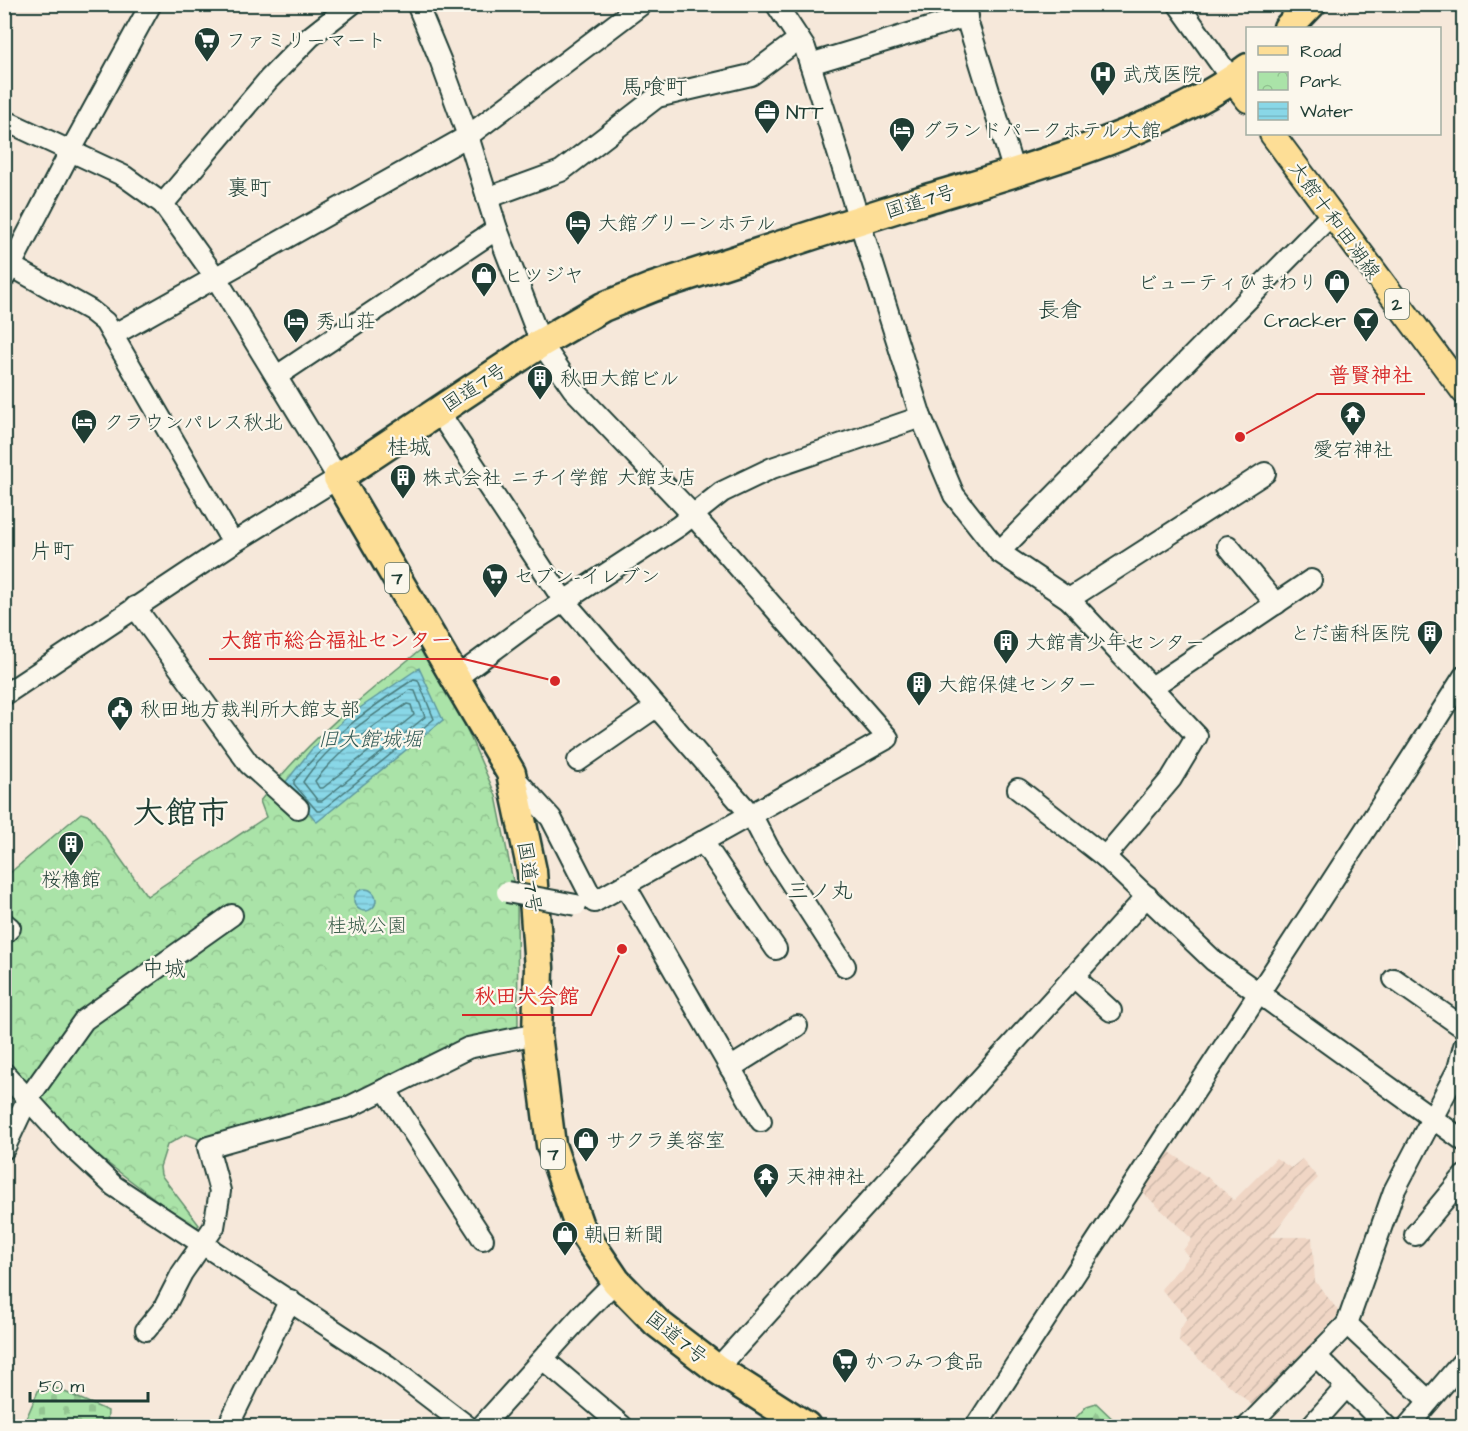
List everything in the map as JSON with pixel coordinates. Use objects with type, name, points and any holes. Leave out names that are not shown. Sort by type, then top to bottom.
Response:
[{"type":"highway","points":[[1289,27],[1311,4]]},
{"type":"highway","name":"国道7号","points":[[806,1426],[717,1369],[657,1323],[616,1281],[579,1226],[551,1145],[537,1034],[539,968],[532,871],[511,774],[338,477],[541,343],[603,307],[653,287],[1014,172],[1180,110],[1242,83]]},
{"type":"main road","name":"大館十和田湖線","points":[[1273,135],[1464,392]]},
{"type":"street","points":[[151,4],[70,150],[8,272],[90,310],[105,322],[233,543]]},
{"type":"street","points":[[163,204],[268,79],[310,37],[352,4]]},
{"type":"street","points":[[417,4],[468,136],[497,229],[541,343],[573,389],[693,515],[888,738],[752,816],[625,885],[585,903],[507,892]]},
{"type":"street","points":[[113,335],[468,136],[642,4]]},
{"type":"street","points":[[776,4],[799,39],[810,64],[921,417],[954,495],[999,552],[1069,599],[1197,736],[1170,779],[1105,857]]},
{"type":"street","points":[[1178,4],[1242,83]]},
{"type":"street","points":[[810,64],[965,10],[1014,172]]},
{"type":"street","points":[[487,198],[561,171],[657,97],[751,75],[799,39]]},
{"type":"street","points":[[4,120],[124,176],[163,204],[216,278],[338,477],[233,543],[4,695]]},
{"type":"street","points":[[999,552],[1332,214]]},
{"type":"street","points":[[277,376],[497,229]]},
{"type":"street","points":[[438,411],[564,601],[752,816],[768,847],[845,966]]},
{"type":"street","points":[[456,678],[564,601],[693,515],[722,492],[772,468],[921,417]]},
{"type":"street","points":[[1069,599],[1265,473]]},
{"type":"street","points":[[1228,546],[1276,604]]},
{"type":"street","points":[[1152,687],[1311,580]]},
{"type":"street","points":[[135,607],[249,764],[298,808]]},
{"type":"street","points":[[976,1426],[1216,1057],[1260,994],[1464,676]]},
{"type":"street","points":[[578,761],[656,707]]},
{"type":"street","points":[[511,774],[551,818],[585,903]]},
{"type":"street","points":[[1017,789],[1105,857],[1214,960],[1464,1141]]},
{"type":"street","points":[[703,842],[776,949]]},
{"type":"street","points":[[625,885],[760,1121]]},
{"type":"street","points":[[717,1369],[1147,896]]},
{"type":"street","points":[[4,1149],[27,1100],[84,1020],[232,915]]},
{"type":"street","points":[[4,923],[10,928],[4,934]]},
{"type":"street","points":[[1074,977],[1111,1011]]},
{"type":"street","points":[[1394,979],[1464,1028]]},
{"type":"street","points":[[730,1068],[798,1026]]},
{"type":"street","points":[[146,1330],[164,1308],[202,1242],[214,1227],[220,1191],[208,1147],[349,1107],[468,1048],[537,1034]]},
{"type":"street","points":[[1248,1426],[1347,1324],[1394,1191],[1458,1069],[1464,1046]]},
{"type":"street","points":[[4,1073],[27,1100],[114,1186],[387,1365],[467,1426]]},
{"type":"street","points":[[385,1089],[483,1239]]},
{"type":"street","points":[[1415,1235],[1464,1176]]},
{"type":"street","points":[[483,1426],[616,1281]]},
{"type":"street","points":[[228,1426],[290,1300]]},
{"type":"street","points":[[1347,1324],[1429,1401]]},
{"type":"street","points":[[1316,1356],[1386,1426]]},
{"type":"street","points":[[543,1359],[622,1426]]},
{"type":"street","points":[[1408,1426],[1462,1365]]},
{"type":"street","points":[[1311,1426],[1346,1386]]},
{"type":"shaded area","points":[[1165,1149],[1210,1179],[1234,1200],[1276,1158],[1291,1168],[1302,1159],[1318,1178],[1305,1191],[1271,1237],[1312,1237],[1315,1281],[1340,1313],[1252,1405],[1179,1342],[1180,1330],[1187,1318],[1161,1289],[1189,1257],[1183,1250],[1192,1239],[1139,1189]]},
{"type":"green space","name":"桂城公園","points":[[423,648],[458,709],[496,796],[517,901],[518,1027],[448,1047],[345,1099],[201,1140],[186,1134],[167,1145],[160,1167],[161,1175],[199,1225],[195,1229],[54,1123],[5,1062],[5,877],[81,813],[90,816],[147,896],[266,817],[260,801],[297,758],[358,701]]},
{"type":"green space","points":[[42,1382],[108,1411],[107,1426],[23,1426]]},
{"type":"green space","points":[[1096,1403],[1120,1426],[1068,1426],[1087,1406]]},
{"type":"water","name":"旧大館城堀","points":[[419,668],[443,720],[317,822],[285,783],[311,750],[348,716]]},
{"type":"water","points":[[365,889],[375,896],[376,900],[369,910],[365,911],[355,904],[354,900],[361,890]]},
{"type":"place","name":"ファミリーマート","points":[[207,63]]},
{"type":"place","name":"武茂医院","points":[[1103,97]]},
{"type":"place","name":"NTT","points":[[767,135]]},
{"type":"place","name":"グランドパークホテル大館","points":[[902,153]]},
{"type":"place","name":"大館グリーンホテル","points":[[578,246]]},
{"type":"place","name":"ヒツジヤ","points":[[484,298]]},
{"type":"place","name":"ビューティひまわり","points":[[1337,305]]},
{"type":"place","name":"Cracker","points":[[1366,343]]},
{"type":"place","name":"秀山荘","points":[[296,344]]},
{"type":"place","name":"秋田大館ビル","points":[[540,401]]},
{"type":"place","name":"普賢神社","points":[[1240,437]]},
{"type":"place","name":"愛宕神社","points":[[1353,437]]},
{"type":"place","name":"クラウンパレス秋北","points":[[84,445]]},
{"type":"place","name":"株式会社 ニチイ学館 大館支店","points":[[403,500]]},
{"type":"place","name":"セブン-イレブン","points":[[495,599]]},
{"type":"place","name":"とだ歯科医院","points":[[1430,656]]},
{"type":"place","name":"大館青少年センター","points":[[1006,665]]},
{"type":"place","name":"大館市総合福祉センター","points":[[555,681]]},
{"type":"place","name":"大館保健センター","points":[[919,707]]},
{"type":"place","name":"秋田地方裁判所大館支部","points":[[120,732]]},
{"type":"place","name":"桜櫓館","points":[[71,867]]},
{"type":"place","name":"秋田犬会館","points":[[622,949]]},
{"type":"place","name":"サクラ美容室","points":[[586,1163]]},
{"type":"place","name":"天神神社","points":[[766,1199]]},
{"type":"place","name":"朝日新聞","points":[[565,1257]]},
{"type":"place","name":"かつみつ食品","points":[[845,1384]]},
{"type":"district","name":"馬喰町","points":[[654,86]]},
{"type":"district","name":"裏町","points":[[249,187]]},
{"type":"district","name":"長倉","points":[[1060,309]]},
{"type":"district","name":"桂城","points":[[409,446]]},
{"type":"district","name":"片町","points":[[52,550]]},
{"type":"district","name":"大館市","points":[[181,812]]},
{"type":"district","name":"三ノ丸","points":[[820,890]]},
{"type":"district","name":"中城","points":[[164,968]]}]
